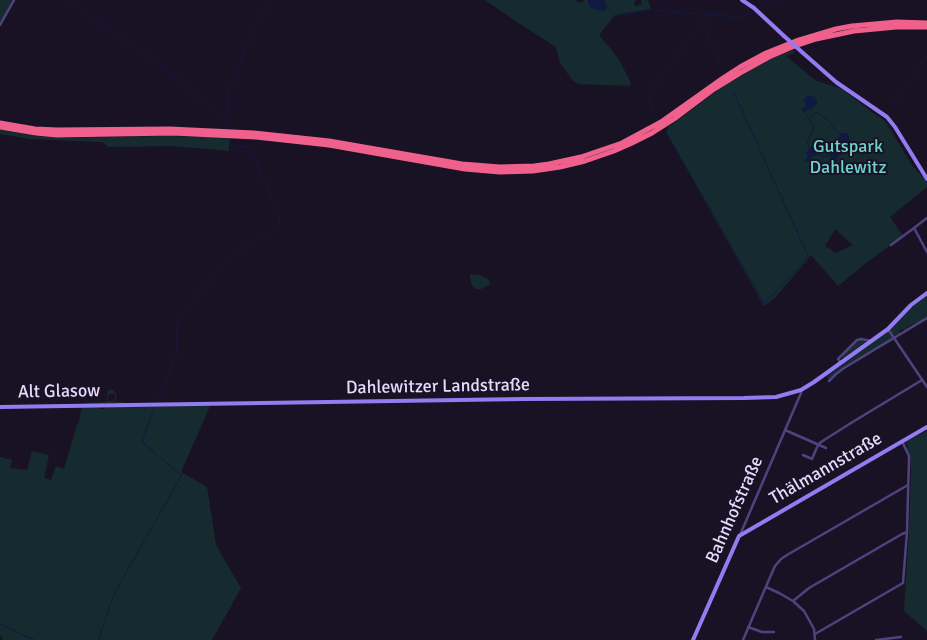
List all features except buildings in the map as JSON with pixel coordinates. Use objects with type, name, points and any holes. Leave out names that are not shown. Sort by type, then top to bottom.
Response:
[{"type":"highway","points":[[233,134],[288,136],[329,141],[477,166],[512,167],[549,164],[595,153],[640,134],[740,67],[766,53],[796,41],[852,26],[897,22],[927,23]]},
{"type":"highway","points":[[0,123],[57,130],[170,129],[224,133],[329,146],[478,171],[510,172],[548,169],[597,157],[642,138],[674,119],[714,89],[740,73],[792,47],[854,31],[896,27],[927,27]]},
{"type":"highway","points":[[0,127],[57,135],[224,133]]},
{"type":"street","points":[[0,25],[14,0]]},
{"type":"street","points":[[742,0],[754,8],[836,82],[887,117],[898,131],[927,178]]},
{"type":"street","points":[[891,245],[927,218]]},
{"type":"street","points":[[914,228],[927,252]]},
{"type":"street","name":"Dahlewitzer Landstraße","points":[[119,405],[776,397],[801,390],[814,382],[888,329],[911,305],[927,293]]},
{"type":"street","points":[[830,381],[839,371],[927,318]]},
{"type":"street","points":[[888,329],[927,387]]},
{"type":"street","points":[[841,363],[838,359],[857,340],[861,339],[870,342]]},
{"type":"street","points":[[804,455],[812,459],[818,445],[922,380]]},
{"type":"street","name":"Bahnhofstraße","points":[[693,640],[801,390]]},
{"type":"street","name":"Alt Glasow","points":[[0,407],[119,405]]},
{"type":"street","name":"Thälmannstraße","points":[[739,536],[927,427]]},
{"type":"street","points":[[785,430],[826,448]]},
{"type":"street","points":[[815,634],[903,583],[907,532],[909,456],[902,441]]},
{"type":"street","points":[[742,640],[775,566],[784,557],[908,485]]},
{"type":"street","points":[[793,601],[809,588],[907,532]]},
{"type":"street","points":[[766,587],[793,601],[807,616],[814,629],[816,640]]},
{"type":"street","points":[[748,627],[762,632],[774,632]]},
{"type":"street","points":[[876,640],[901,637]]},
{"type":"green space","points":[[0,0],[12,0],[0,24]]},
{"type":"green space","points":[[485,0],[574,0],[582,3],[584,0],[637,0],[634,4],[637,6],[642,4],[641,0],[648,0],[651,9],[615,15],[599,35],[619,60],[631,83],[630,86],[579,84],[573,81],[560,63],[556,47]]},
{"type":"green space","name":"Gutspark Dahlewitz","points":[[793,50],[795,53],[786,56],[816,81],[840,88],[885,121],[912,165],[927,182],[927,187],[890,217],[903,236],[838,286],[811,255],[775,298],[764,306],[666,132],[667,128],[728,83],[771,59]],"holes":[[[835,229],[853,245],[836,253],[825,246]]]},
{"type":"green space","points":[[0,130],[36,136],[65,138],[209,137],[229,139],[229,151],[173,146],[109,147],[102,142],[30,139],[0,134]]},
{"type":"green space","points":[[471,274],[480,275],[489,280],[489,285],[481,289],[475,289],[471,283]]},
{"type":"green space","points":[[927,295],[927,317],[894,335],[890,330],[913,306]]},
{"type":"green space","points":[[887,332],[892,336],[891,339],[840,370],[829,380],[827,376]]},
{"type":"green space","points":[[861,340],[866,342],[843,359],[843,354]]},
{"type":"green space","points":[[108,390],[114,390],[114,393],[116,393],[116,402],[123,402],[123,404],[116,404],[115,394],[108,394],[108,401],[114,401],[113,404],[84,403],[107,402]]},
{"type":"green space","points":[[210,406],[181,472],[207,487],[216,545],[241,588],[212,640],[3,640],[0,635],[0,457],[12,460],[10,468],[27,470],[32,451],[49,455],[44,478],[51,480],[56,466],[64,469],[82,407],[100,407],[100,409],[104,409],[105,407]]},
{"type":"green space","points":[[927,431],[927,631],[904,611],[911,473],[906,441]]},
{"type":"water","points":[[588,0],[604,0],[607,5],[606,9],[600,11],[591,8]]},
{"type":"water","points":[[808,95],[815,97],[817,104],[805,113],[802,110],[805,107],[803,100]]},
{"type":"water","points":[[842,133],[848,133],[850,141],[845,143],[845,152],[838,156],[837,168],[830,164],[830,155]]},
{"type":"water","points":[[812,146],[814,149],[819,149],[819,152],[805,163],[804,161],[808,157],[806,152]]},
{"type":"waterway","points":[[66,0],[161,65],[219,114]]},
{"type":"waterway","points":[[227,129],[223,119],[228,111],[229,90],[252,33],[270,0]]},
{"type":"waterway","points":[[765,0],[774,4],[785,0]]},
{"type":"waterway","points":[[615,16],[652,10],[740,17],[749,14]]},
{"type":"waterway","points":[[654,111],[648,95],[707,15]]},
{"type":"waterway","points":[[705,29],[721,65]]},
{"type":"waterway","points":[[893,105],[927,56]]},
{"type":"waterway","points":[[666,132],[764,303],[808,256],[734,93]]},
{"type":"waterway","points":[[809,118],[817,112],[828,120],[841,135]]},
{"type":"waterway","points":[[805,113],[813,125],[813,130],[807,142],[810,148]]},
{"type":"waterway","points":[[157,403],[177,353],[177,322],[180,317],[223,265],[243,248],[272,231],[279,223],[279,215],[251,149],[249,147],[231,145],[229,138]]},
{"type":"waterway","points":[[818,154],[830,156]]},
{"type":"waterway","points":[[154,409],[143,441],[157,455]]},
{"type":"waterway","points":[[111,602],[181,477],[161,458]]},
{"type":"waterway","points":[[98,640],[110,605]]},
{"type":"waterway","points":[[0,624],[34,640]]}]
